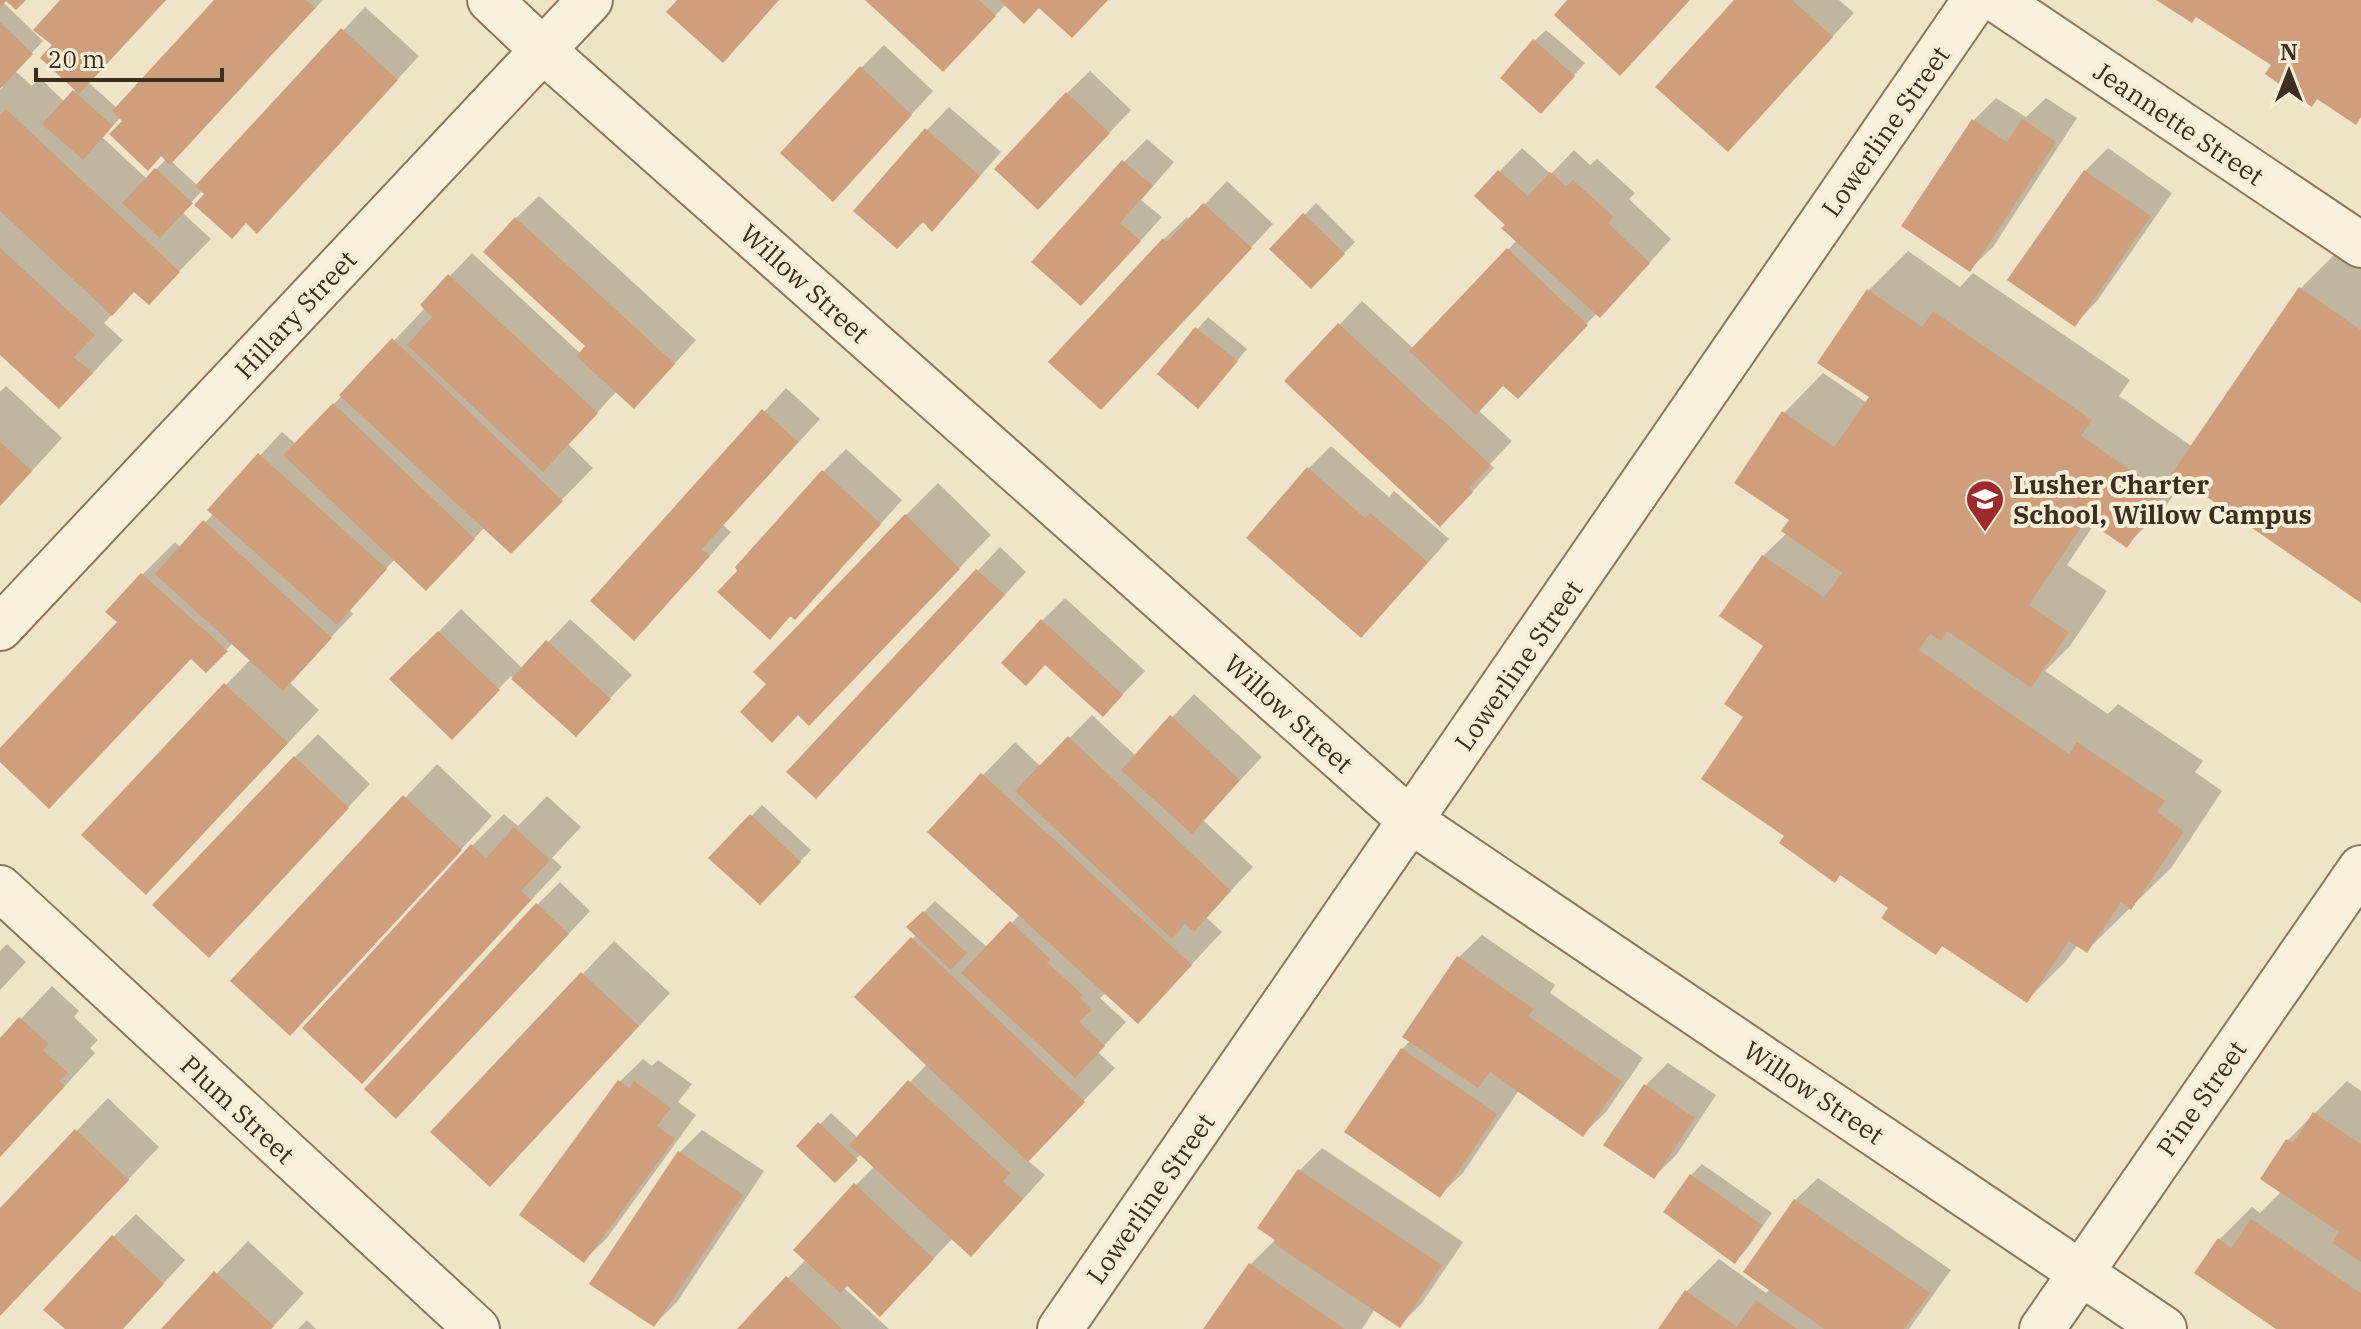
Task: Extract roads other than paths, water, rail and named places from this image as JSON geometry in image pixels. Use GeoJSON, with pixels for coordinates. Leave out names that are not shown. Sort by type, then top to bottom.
{"type":"FeatureCollection","features":[{"type":"Feature","properties":{"kind":"street","name":"Willow Street"},"geometry":{"type":"LineString","coordinates":[[490,0],[1411,821],[2164,1329]]}},
{"type":"Feature","properties":{"kind":"street","name":"Hillary Street"},"geometry":{"type":"LineString","coordinates":[[0,628],[590,0]]}},
{"type":"Feature","properties":{"kind":"street","name":"Lowerline Street"},"geometry":{"type":"LineString","coordinates":[[1060,1329],[1975,0]]}},
{"type":"Feature","properties":{"kind":"street","name":"Jeannette Street"},"geometry":{"type":"LineString","coordinates":[[1997,0],[2361,245]]}},
{"type":"Feature","properties":{"kind":"street","name":"Pine Street"},"geometry":{"type":"LineString","coordinates":[[2042,1329],[2361,868]]}},
{"type":"Feature","properties":{"kind":"street","name":"Plum Street"},"geometry":{"type":"LineString","coordinates":[[0,888],[477,1329]]}},
{"type":"Feature","properties":{"kind":"place","name":"Lusher Charter School, Willow Campus"},"geometry":{"type":"Point","coordinates":[1985,533]}}]}
